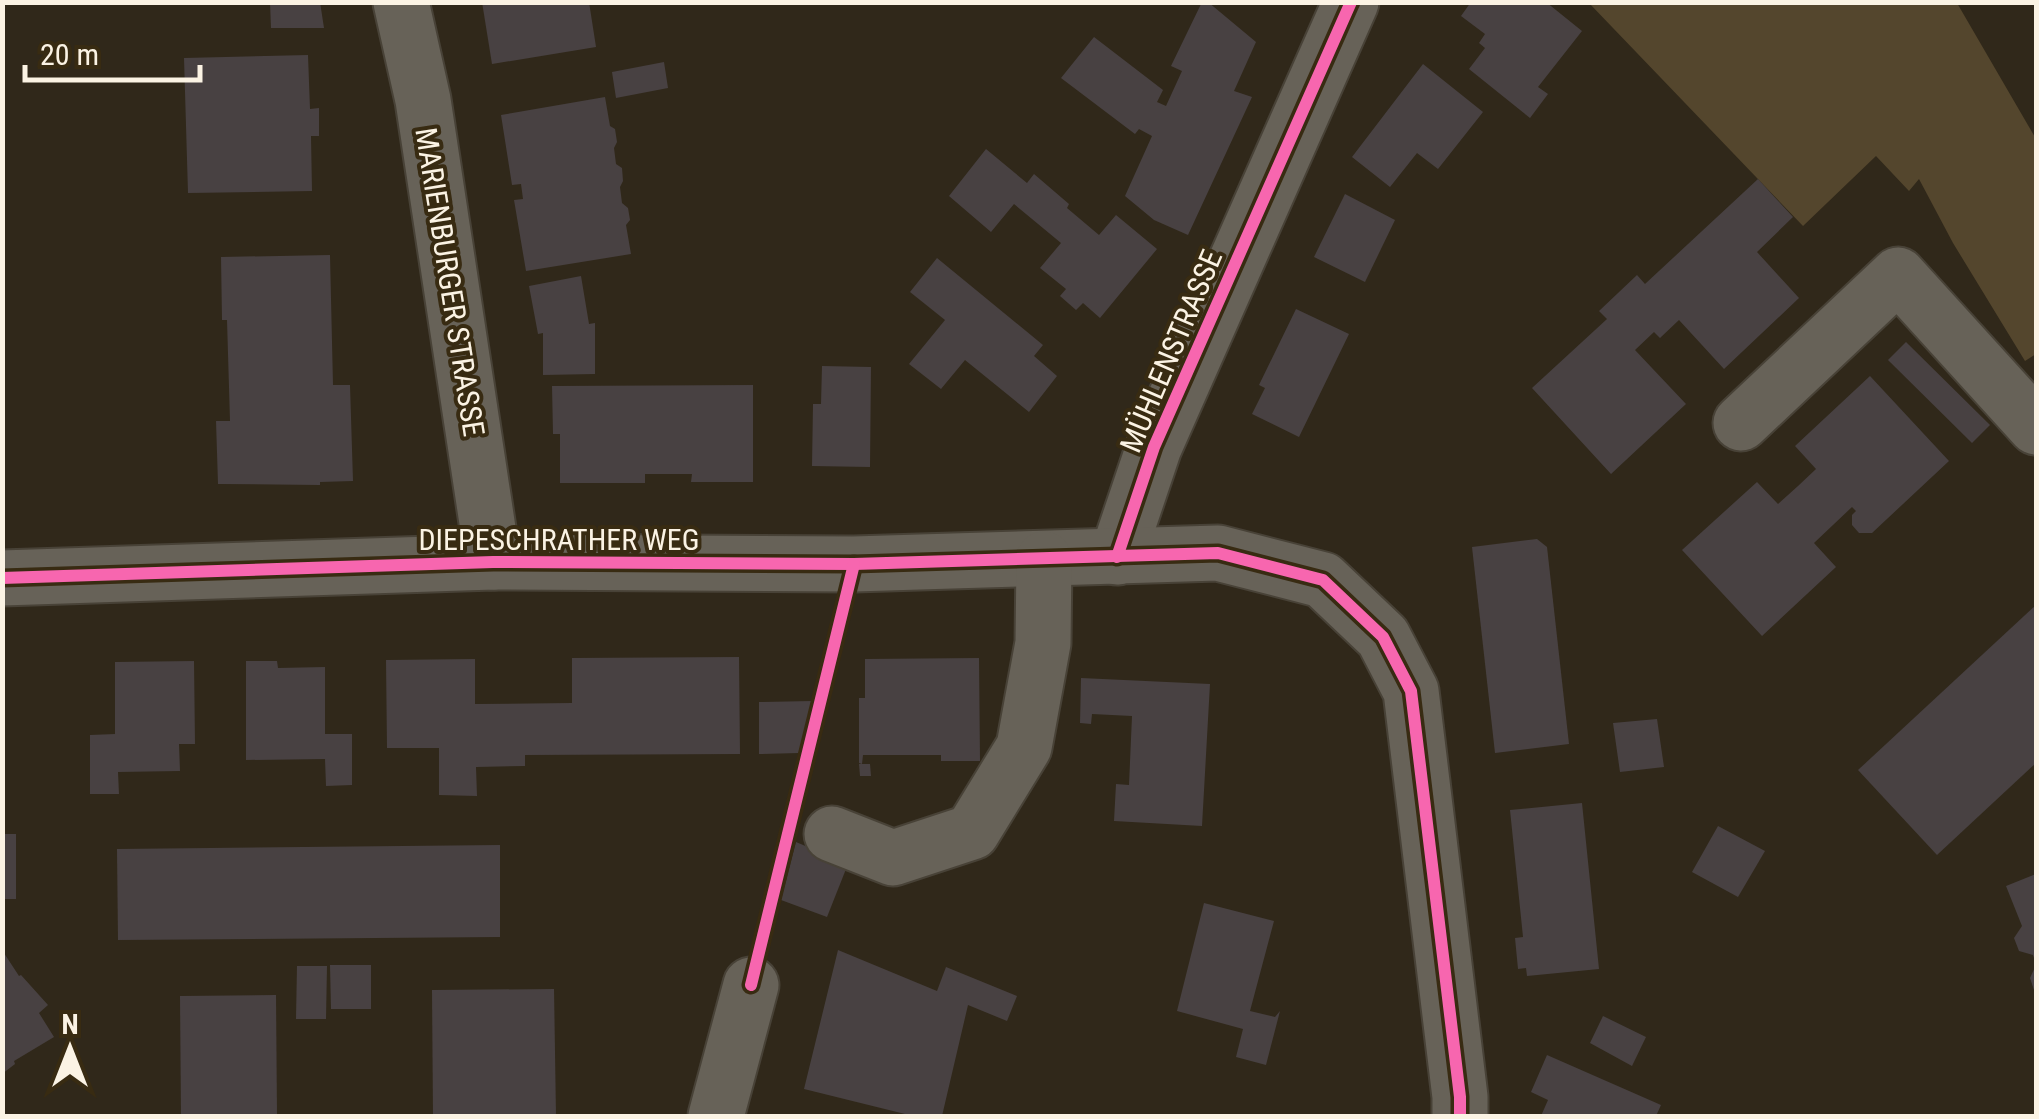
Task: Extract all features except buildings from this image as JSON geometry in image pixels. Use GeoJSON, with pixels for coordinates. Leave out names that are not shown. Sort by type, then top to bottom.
{"type":"FeatureCollection","features":[{"type":"Feature","properties":{"kind":"street","name":"MARIENBURGER STRASSE"},"geometry":{"type":"LineString","coordinates":[[401,2],[422,100],[493,562]]}},
{"type":"Feature","properties":{"kind":"street","name":"MÜHLENSTRASSE"},"geometry":{"type":"LineString","coordinates":[[1117,557],[1154,446],[1351,2]]}},
{"type":"Feature","properties":{"kind":"street"},"geometry":{"type":"LineString","coordinates":[[1741,423],[1898,275],[2036,428]]}},
{"type":"Feature","properties":{"kind":"street"},"geometry":{"type":"LineString","coordinates":[[1117,557],[1218,553],[1323,580],[1383,637],[1411,691],[1460,1116]]}},
{"type":"Feature","properties":{"kind":"street","name":"DIEPESCHRATHER WEG"},"geometry":{"type":"LineString","coordinates":[[2,578],[493,562],[854,564],[1117,557]]}},
{"type":"Feature","properties":{"kind":"street"},"geometry":{"type":"LineString","coordinates":[[832,834],[894,858],[972,832],[1024,747],[1043,642],[1044,559]]}},
{"type":"Feature","properties":{"kind":"street"},"geometry":{"type":"LineString","coordinates":[[716,1116],[751,985]]}},
{"type":"Feature","properties":{"kind":"shaded area"},"geometry":{"type":"Polygon","coordinates":[[[1589,3],[1957,3],[2036,139],[2036,354],[2025,361],[1919,179],[1909,191],[1876,156],[1803,226],[1589,3]]]}},
{"type":"Feature","properties":{"kind":"cycle path"},"geometry":{"type":"LineString","coordinates":[[1117,557],[1154,447],[1351,2]]}},
{"type":"Feature","properties":{"kind":"cycle path"},"geometry":{"type":"LineString","coordinates":[[2,578],[493,562],[854,564],[1218,553],[1323,580],[1383,637],[1411,691],[1460,1116]]}},
{"type":"Feature","properties":{"kind":"cycle path"},"geometry":{"type":"LineString","coordinates":[[751,985],[854,564]]}}]}
